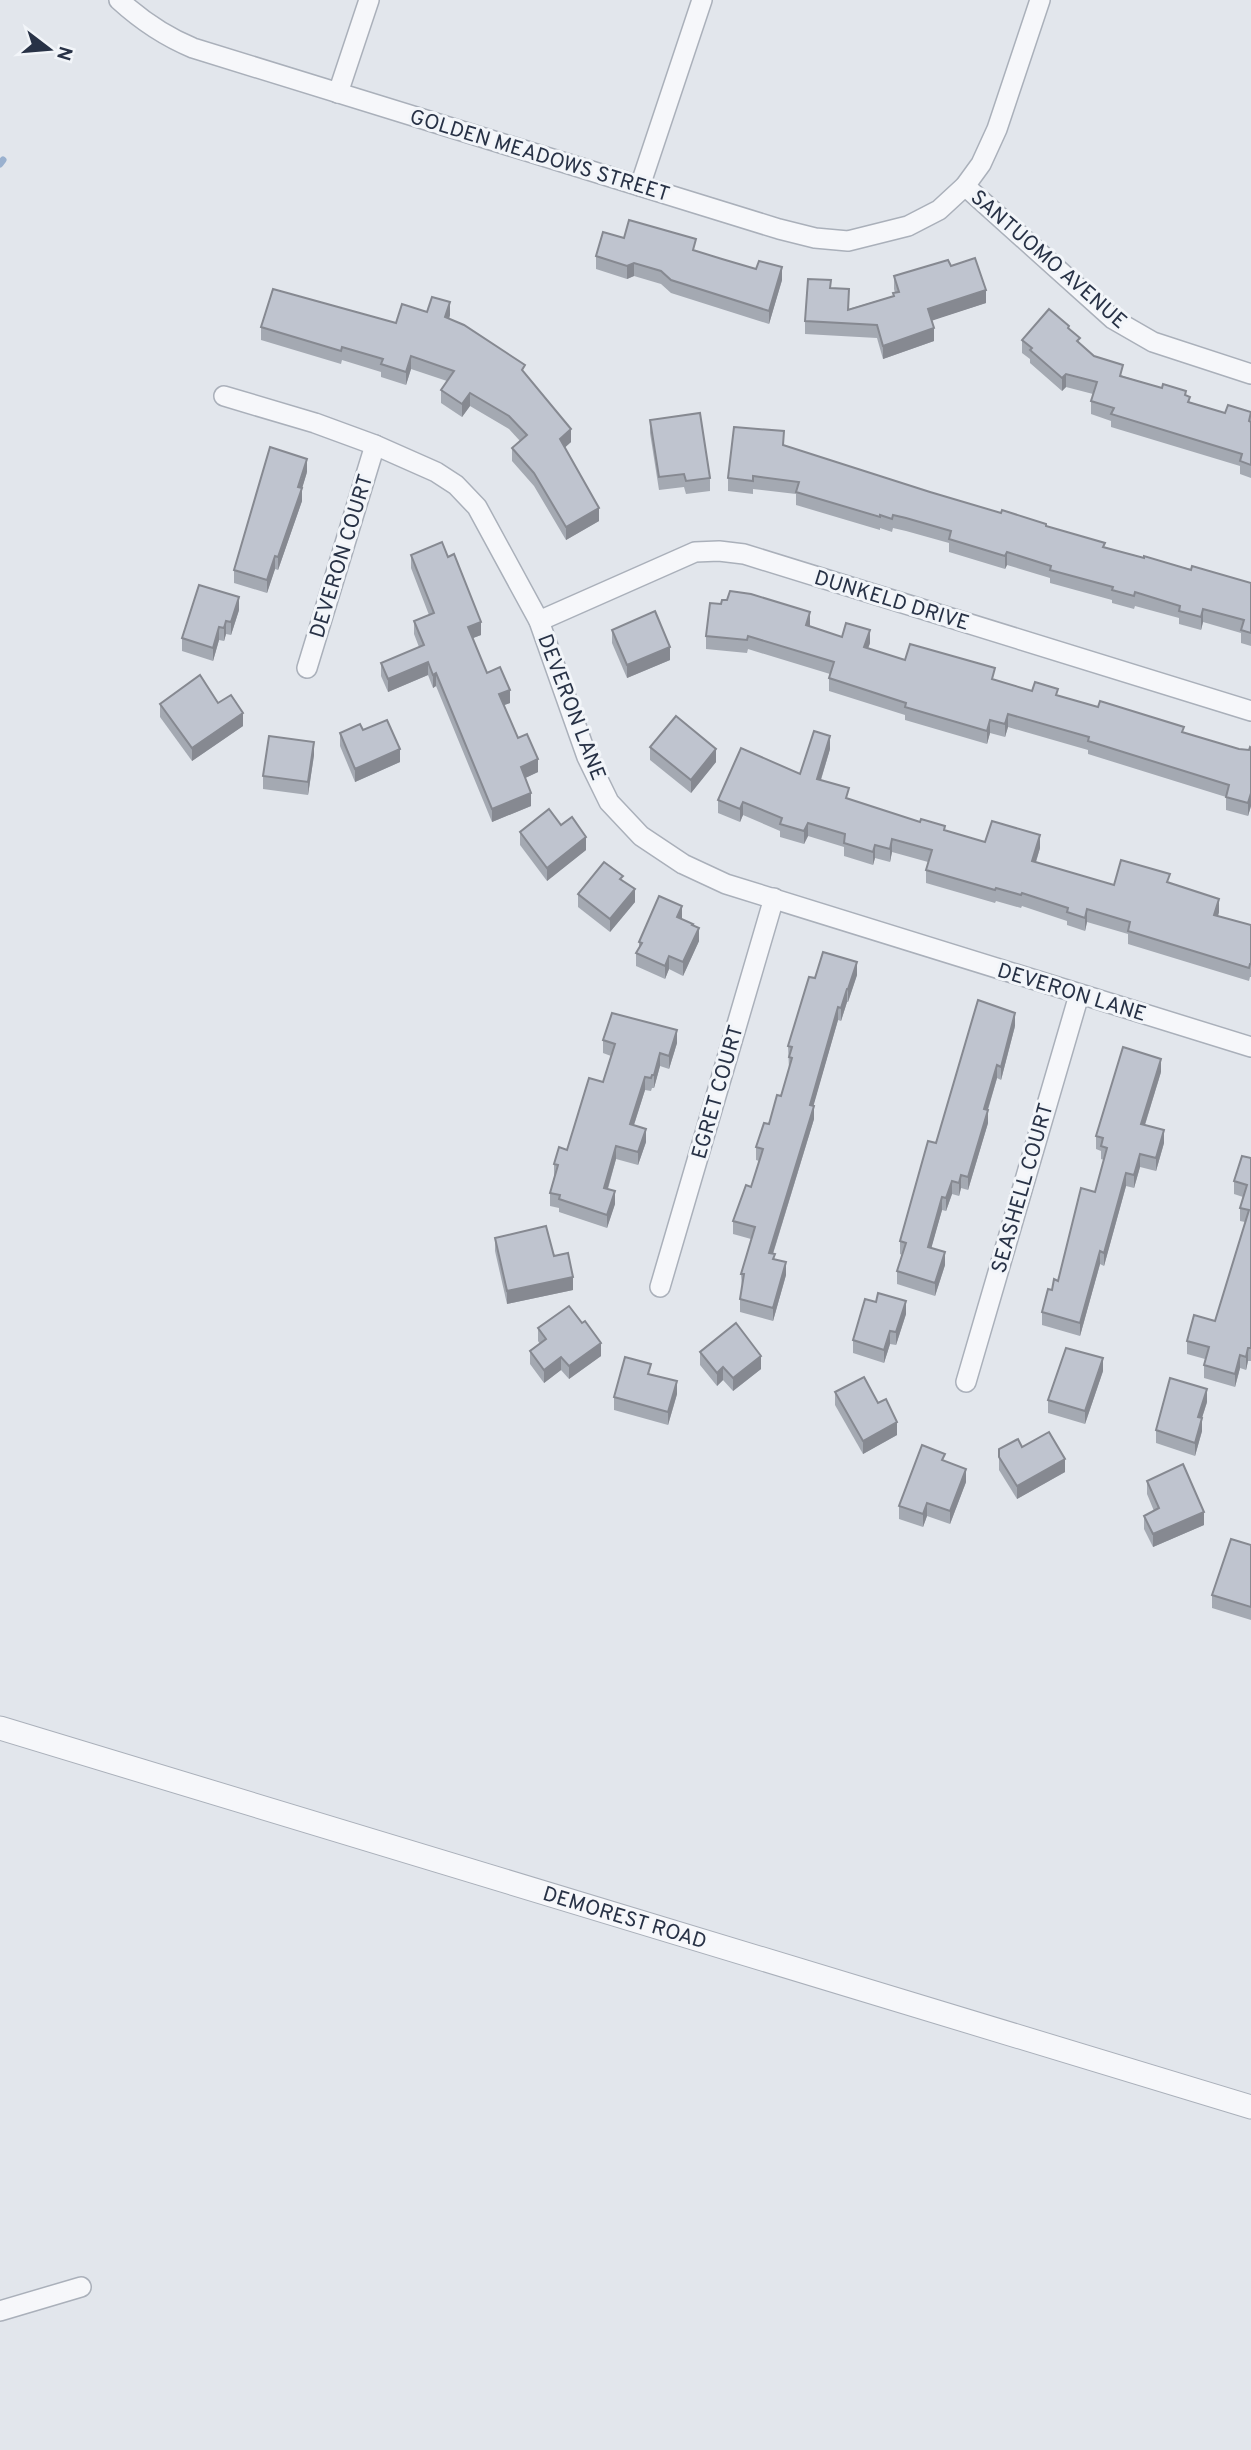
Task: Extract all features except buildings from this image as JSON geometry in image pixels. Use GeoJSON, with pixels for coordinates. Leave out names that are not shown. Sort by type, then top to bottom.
{"type":"FeatureCollection","features":[{"type":"Feature","properties":{"kind":"street","name":"GOLDEN MEADOWS STREET"},"geometry":{"type":"LineString","coordinates":[[119,0],[163,36],[192,48],[815,238],[848,241],[908,226],[939,210],[965,186],[981,164],[997,129],[1040,0]]}},
{"type":"Feature","properties":{"kind":"street"},"geometry":{"type":"LineString","coordinates":[[338,93],[369,0]]}},
{"type":"Feature","properties":{"kind":"street"},"geometry":{"type":"LineString","coordinates":[[640,186],[702,0]]}},
{"type":"Feature","properties":{"kind":"street","name":"SANTUOMO AVENUE"},"geometry":{"type":"LineString","coordinates":[[965,186],[1113,319],[1153,342],[1250,370]]}},
{"type":"Feature","properties":{"kind":"street","name":"DEVERON LANE"},"geometry":{"type":"LineString","coordinates":[[224,396],[315,423],[375,445],[436,472],[456,485],[477,507],[539,621],[587,757],[609,802],[641,835],[683,864],[726,884],[1251,1047]]}},
{"type":"Feature","properties":{"kind":"street","name":"DEVERON COURT"},"geometry":{"type":"LineString","coordinates":[[307,668],[375,445]]}},
{"type":"Feature","properties":{"kind":"street","name":"DUNKELD DRIVE"},"geometry":{"type":"LineString","coordinates":[[539,621],[695,552],[744,554],[1251,711]]}},
{"type":"Feature","properties":{"kind":"street","name":"EGRET COURT"},"geometry":{"type":"LineString","coordinates":[[660,1287],[774,898]]}},
{"type":"Feature","properties":{"kind":"street","name":"SEASHELL COURT"},"geometry":{"type":"LineString","coordinates":[[966,1382],[1079,995]]}},
{"type":"Feature","properties":{"kind":"street","name":"DEMOREST ROAD"},"geometry":{"type":"LineString","coordinates":[[0,1728],[1251,2107]]}},
{"type":"Feature","properties":{"kind":"street"},"geometry":{"type":"LineString","coordinates":[[0,2311],[81,2287]]}},
{"type":"Feature","properties":{"kind":"waterway"},"geometry":{"type":"LineString","coordinates":[[0,164],[3,160]]}}]}
